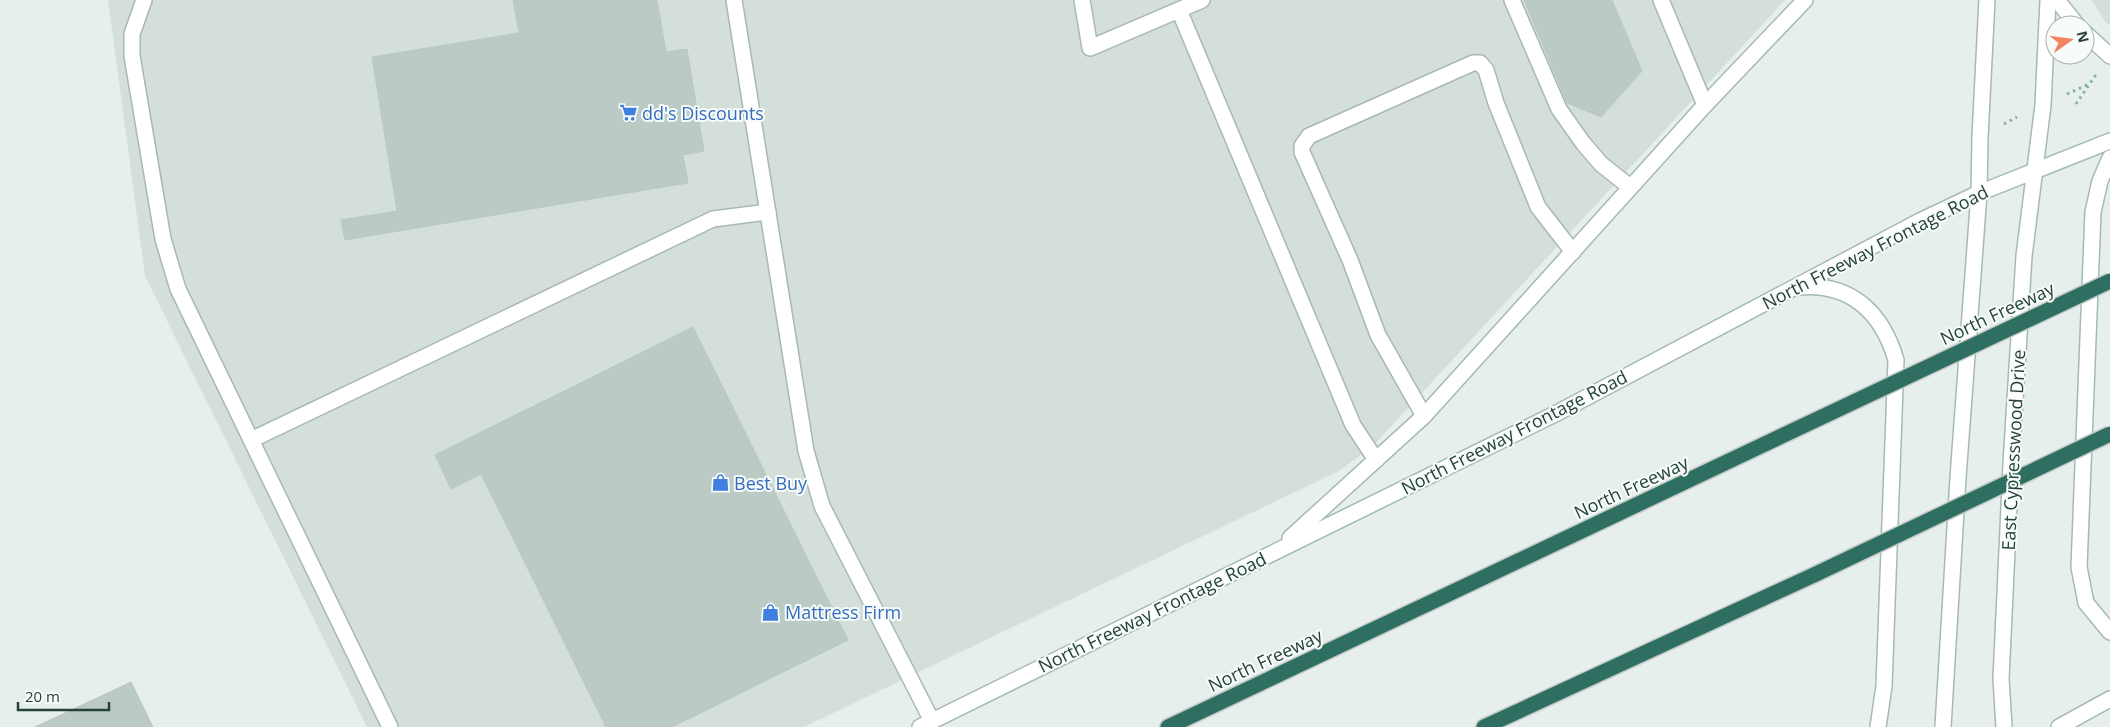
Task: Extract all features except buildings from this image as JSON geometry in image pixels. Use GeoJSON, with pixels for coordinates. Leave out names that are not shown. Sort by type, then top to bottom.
{"type":"FeatureCollection","features":[{"type":"Feature","properties":{"kind":"highway","name":"North Freeway"},"geometry":{"type":"LineString","coordinates":[[1168,727],[2110,281]]}},
{"type":"Feature","properties":{"kind":"highway"},"geometry":{"type":"LineString","coordinates":[[1484,727],[1816,574],[2110,434]]}},
{"type":"Feature","properties":{"kind":"main road"},"geometry":{"type":"LineString","coordinates":[[144,0],[132,34],[132,56],[163,239],[178,289],[390,727]]}},
{"type":"Feature","properties":{"kind":"main road"},"geometry":{"type":"LineString","coordinates":[[734,0],[806,451],[813,482],[822,506],[926,724]]}},
{"type":"Feature","properties":{"kind":"main road"},"geometry":{"type":"LineString","coordinates":[[1082,0],[1090,48],[1202,0]]}},
{"type":"Feature","properties":{"kind":"main road"},"geometry":{"type":"LineString","coordinates":[[1512,0],[1559,109],[1582,143],[1601,164],[1630,187]]}},
{"type":"Feature","properties":{"kind":"main road"},"geometry":{"type":"LineString","coordinates":[[1661,0],[1705,105]]}},
{"type":"Feature","properties":{"kind":"main road"},"geometry":{"type":"LineString","coordinates":[[1278,549],[1424,416],[1705,105],[1805,0]]}},
{"type":"Feature","properties":{"kind":"main road"},"geometry":{"type":"LineString","coordinates":[[1943,727],[1958,478],[1979,192],[1987,0]]}},
{"type":"Feature","properties":{"kind":"main road","name":"East Cypresswood Drive"},"geometry":{"type":"LineString","coordinates":[[2004,727],[2001,670],[2011,464],[2024,256],[2043,105],[2048,0]]}},
{"type":"Feature","properties":{"kind":"main road"},"geometry":{"type":"LineString","coordinates":[[2057,0],[2069,15]]}},
{"type":"Feature","properties":{"kind":"main road"},"geometry":{"type":"LineString","coordinates":[[1179,10],[1353,425],[1376,460]]}},
{"type":"Feature","properties":{"kind":"main road"},"geometry":{"type":"LineString","coordinates":[[2095,48],[2105,62]]}},
{"type":"Feature","properties":{"kind":"main road"},"geometry":{"type":"LineString","coordinates":[[1424,416],[1378,335],[1350,260],[1302,152],[1302,146],[1309,136],[1474,63],[1480,63],[1486,70],[1496,103],[1538,208],[1572,252]]}},
{"type":"Feature","properties":{"kind":"main road","name":"North Freeway Frontage Road"},"geometry":{"type":"LineString","coordinates":[[926,724],[1555,414],[1920,220],[1979,192],[2110,141]]}},
{"type":"Feature","properties":{"kind":"main road"},"geometry":{"type":"LineString","coordinates":[[2110,158],[2100,181],[2093,212],[2079,567],[2086,603],[2110,632]]}},
{"type":"Feature","properties":{"kind":"main road"},"geometry":{"type":"LineString","coordinates":[[251,440],[713,219],[768,212]]}},
{"type":"Feature","properties":{"kind":"main road"},"geometry":{"type":"LineString","coordinates":[[1792,287],[1812,285],[1832,288],[1850,296],[1868,308],[1881,323],[1890,340],[1896,360],[1884,686],[1878,727]]}},
{"type":"Feature","properties":{"kind":"main road"},"geometry":{"type":"LineString","coordinates":[[2059,727],[2110,699]]}},
{"type":"Feature","properties":{"kind":"path"},"geometry":{"type":"LineString","coordinates":[[2076,104],[2105,62]]}},
{"type":"Feature","properties":{"kind":"path"},"geometry":{"type":"LineString","coordinates":[[2065,95],[2090,84]]}},
{"type":"Feature","properties":{"kind":"path"},"geometry":{"type":"LineString","coordinates":[[2004,124],[2017,117]]}},
{"type":"Feature","properties":{"kind":"shaded area"},"geometry":{"type":"Polygon","coordinates":[[[108,0],[1785,0],[1372,447],[1339,471],[804,727],[367,727],[145,276],[108,0]]]}},
{"type":"Feature","properties":{"kind":"shaded area"},"geometry":{"type":"Polygon","coordinates":[[[2092,0],[2110,0],[2110,25],[2106,23],[2092,0]]]}},
{"type":"Feature","properties":{"kind":"place","name":"dd's Discounts"},"geometry":{"type":"Point","coordinates":[628,113]}},
{"type":"Feature","properties":{"kind":"place","name":"Best Buy"},"geometry":{"type":"Point","coordinates":[720,483]}},
{"type":"Feature","properties":{"kind":"place","name":"Mattress Firm"},"geometry":{"type":"Point","coordinates":[771,612]}}]}
